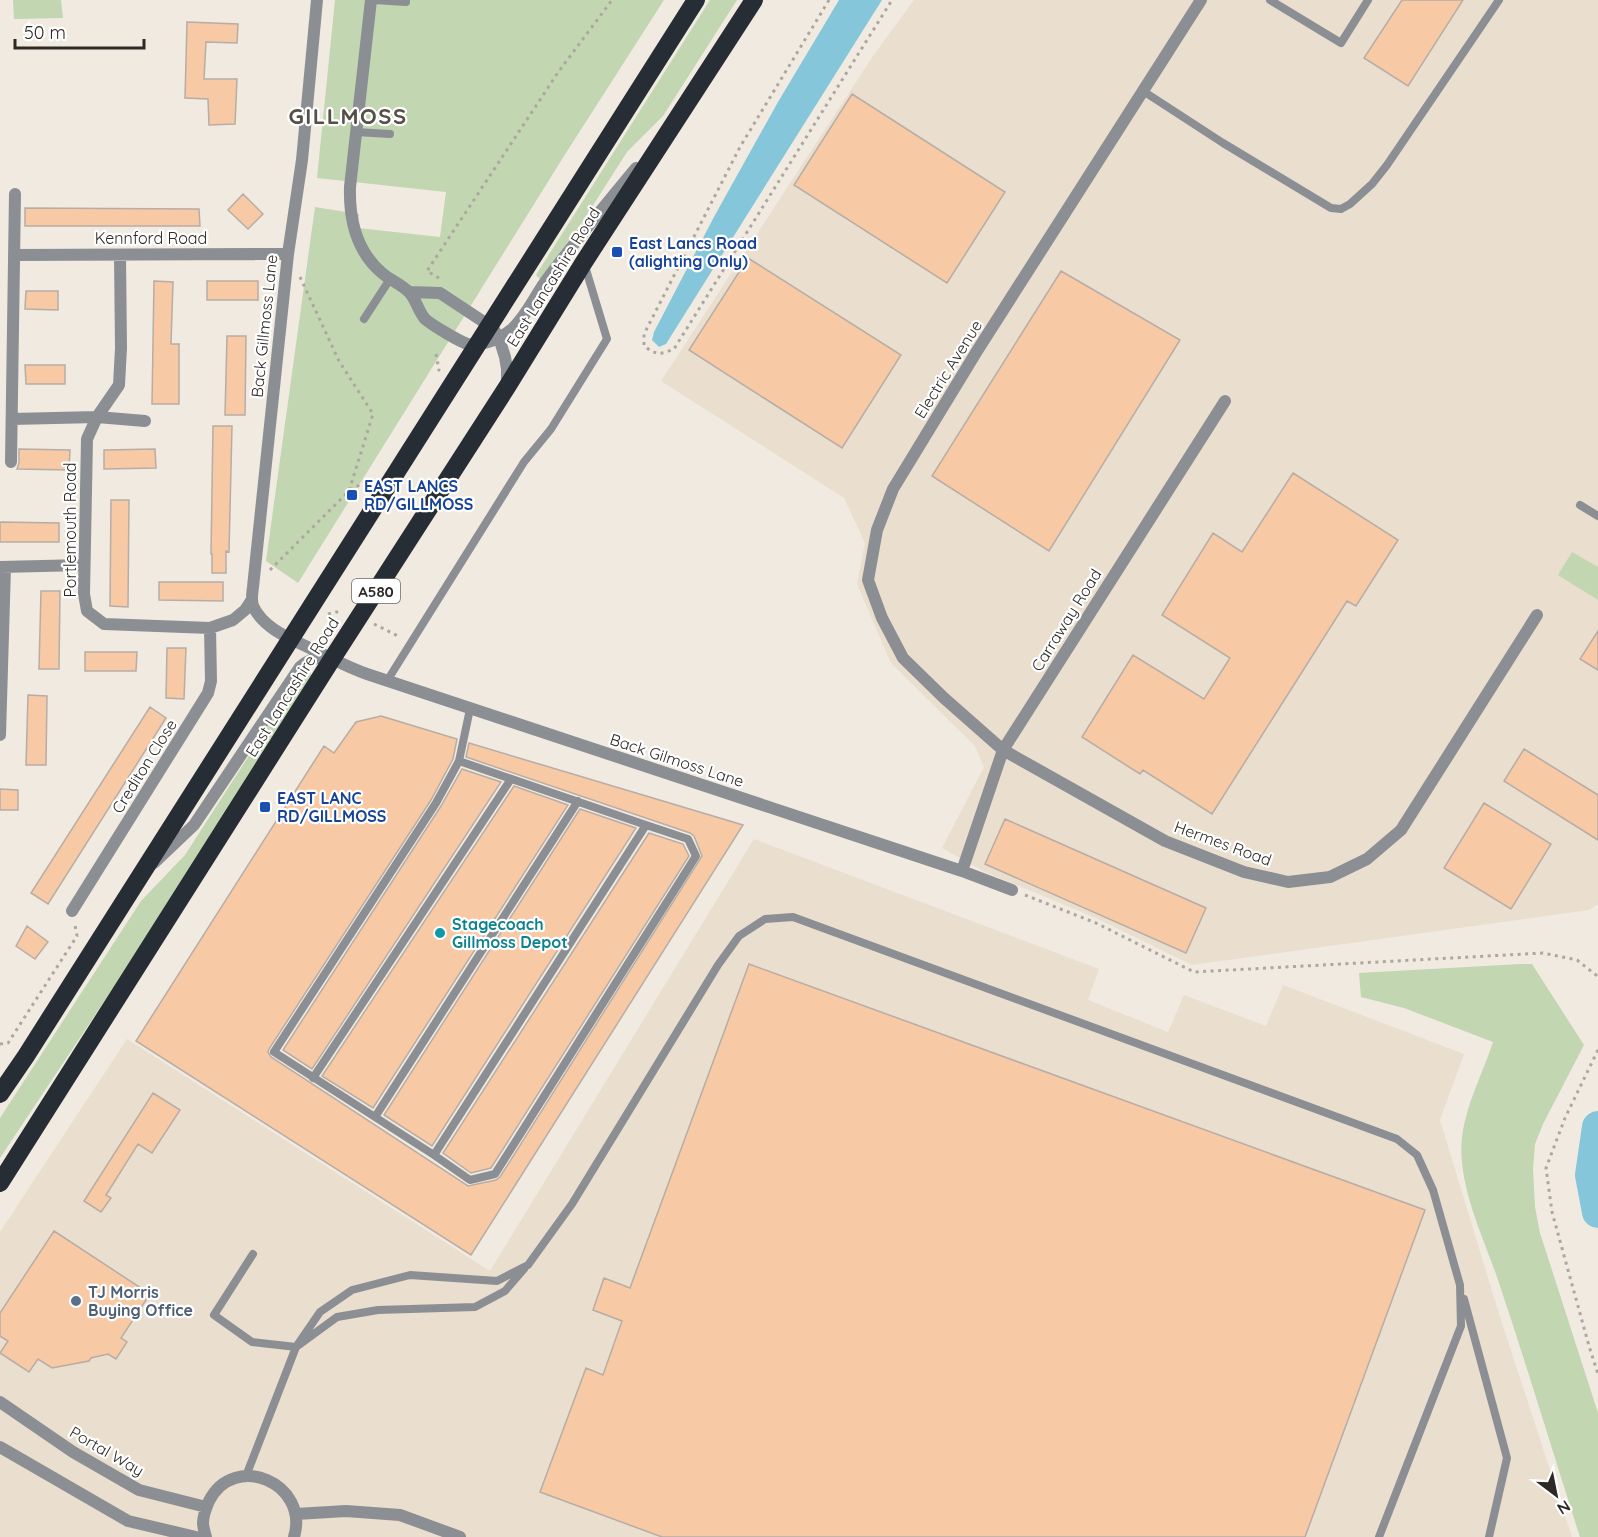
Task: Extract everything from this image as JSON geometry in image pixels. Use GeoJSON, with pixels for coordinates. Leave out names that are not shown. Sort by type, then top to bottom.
{"type":"FeatureCollection","features":[{"type":"Feature","properties":{"kind":"highway","name":"East Lancashire Road"},"geometry":{"type":"LineString","coordinates":[[0,1094],[477,345],[494,331],[696,0]]}},
{"type":"Feature","properties":{"kind":"highway","name":"East Lancashire Road"},"geometry":{"type":"LineString","coordinates":[[0,1183],[507,387],[584,262],[754,0]]}},
{"type":"Feature","properties":{"kind":"street","name":"Back Gillmoss Lane"},"geometry":{"type":"LineString","coordinates":[[252,601],[288,254],[302,160],[317,0]]}},
{"type":"Feature","properties":{"kind":"street"},"geometry":{"type":"LineString","coordinates":[[372,0],[350,187],[351,221],[362,251],[372,264],[409,292],[426,319],[460,341],[477,345]]}},
{"type":"Feature","properties":{"kind":"street","name":"Electric Avenue"},"geometry":{"type":"LineString","coordinates":[[1003,750],[944,698],[903,657],[882,618],[868,580],[877,530],[893,489],[977,351],[1201,0]]}},
{"type":"Feature","properties":{"kind":"street"},"geometry":{"type":"LineString","coordinates":[[494,331],[514,327],[545,281],[586,228],[675,122]]}},
{"type":"Feature","properties":{"kind":"street"},"geometry":{"type":"LineString","coordinates":[[11,462],[15,194]]}},
{"type":"Feature","properties":{"kind":"street","name":"Kennford Road"},"geometry":{"type":"LineString","coordinates":[[14,255],[288,254]]}},
{"type":"Feature","properties":{"kind":"street","name":"Portlemouth Road"},"geometry":{"type":"LineString","coordinates":[[120,255],[119,385],[97,417],[87,439],[84,565],[84,594],[87,611],[104,624],[210,628],[233,620],[252,601]]}},
{"type":"Feature","properties":{"kind":"street"},"geometry":{"type":"LineString","coordinates":[[409,292],[440,293],[494,331],[507,369],[507,387]]}},
{"type":"Feature","properties":{"kind":"street","name":"Carraway Road"},"geometry":{"type":"LineString","coordinates":[[962,871],[1003,750],[1225,401]]}},
{"type":"Feature","properties":{"kind":"street"},"geometry":{"type":"LineString","coordinates":[[12,419],[97,417],[145,421]]}},
{"type":"Feature","properties":{"kind":"street"},"geometry":{"type":"LineString","coordinates":[[0,735],[3,567],[84,565]]}},
{"type":"Feature","properties":{"kind":"street"},"geometry":{"type":"LineString","coordinates":[[252,601],[257,613],[266,623],[291,639]]}},
{"type":"Feature","properties":{"kind":"street","name":"Hermes Road"},"geometry":{"type":"LineString","coordinates":[[1003,750],[1165,841],[1234,868],[1288,882],[1330,877],[1367,859],[1401,830],[1537,615]]}},
{"type":"Feature","properties":{"kind":"street","name":"Crediton Close"},"geometry":{"type":"LineString","coordinates":[[72,911],[208,693],[211,681],[210,628]]}},
{"type":"Feature","properties":{"kind":"street","name":"Back Gilmoss Lane"},"geometry":{"type":"LineString","coordinates":[[291,639],[354,669],[387,681],[962,871],[1012,890]]}},
{"type":"Feature","properties":{"kind":"street"},"geometry":{"type":"LineString","coordinates":[[138,879],[194,825],[300,667],[320,657],[332,659]]}},
{"type":"Feature","properties":{"kind":"street","name":"Portal Way"},"geometry":{"type":"LineString","coordinates":[[0,1402],[73,1452],[139,1490],[206,1507]]}},
{"type":"Feature","properties":{"kind":"street"},"geometry":{"type":"LineString","coordinates":[[0,1447],[128,1521],[196,1537]]}},
{"type":"Feature","properties":{"kind":"street"},"geometry":{"type":"LineString","coordinates":[[206,1537],[203,1523],[206,1507],[212,1495],[233,1479],[246,1476],[260,1477],[284,1490],[296,1514],[294,1537]]}},
{"type":"Feature","properties":{"kind":"street"},"geometry":{"type":"LineString","coordinates":[[296,1514],[345,1511],[400,1515],[460,1537]]}},
{"type":"Feature","properties":{"kind":"lane"},"geometry":{"type":"LineString","coordinates":[[372,0],[406,2]]}},
{"type":"Feature","properties":{"kind":"lane"},"geometry":{"type":"LineString","coordinates":[[1270,0],[1341,43],[1368,0]]}},
{"type":"Feature","properties":{"kind":"lane"},"geometry":{"type":"LineString","coordinates":[[1143,91],[1223,143],[1331,208],[1341,209],[1364,192],[1387,165],[1499,0]]}},
{"type":"Feature","properties":{"kind":"lane"},"geometry":{"type":"LineString","coordinates":[[356,132],[390,134]]}},
{"type":"Feature","properties":{"kind":"lane"},"geometry":{"type":"LineString","coordinates":[[387,681],[524,462],[551,429],[607,339],[584,262]]}},
{"type":"Feature","properties":{"kind":"lane"},"geometry":{"type":"LineString","coordinates":[[364,319],[390,279]]}},
{"type":"Feature","properties":{"kind":"lane"},"geometry":{"type":"LineString","coordinates":[[1580,505],[1598,516]]}},
{"type":"Feature","properties":{"kind":"lane"},"geometry":{"type":"LineString","coordinates":[[459,761],[688,839],[696,856],[495,1174],[470,1180],[274,1052],[436,803],[459,761],[470,709]]}},
{"type":"Feature","properties":{"kind":"lane"},"geometry":{"type":"LineString","coordinates":[[313,1078],[511,778]]}},
{"type":"Feature","properties":{"kind":"lane"},"geometry":{"type":"LineString","coordinates":[[375,1117],[578,801]]}},
{"type":"Feature","properties":{"kind":"lane"},"geometry":{"type":"LineString","coordinates":[[434,1155],[646,825]]}},
{"type":"Feature","properties":{"kind":"lane"},"geometry":{"type":"LineString","coordinates":[[253,1254],[214,1315],[252,1342],[296,1347],[337,1317],[378,1310],[475,1307],[505,1291],[528,1265],[572,1204],[718,965],[739,936],[765,919],[793,917],[1397,1139],[1417,1155],[1433,1190],[1507,1458],[1490,1537]]}},
{"type":"Feature","properties":{"kind":"lane"},"geometry":{"type":"LineString","coordinates":[[246,1476],[296,1347],[320,1312],[352,1290],[410,1275],[497,1281],[528,1265]]}},
{"type":"Feature","properties":{"kind":"lane"},"geometry":{"type":"LineString","coordinates":[[1379,1537],[1461,1326],[1460,1285]]}},
{"type":"Feature","properties":{"kind":"path"},"geometry":{"type":"LineString","coordinates":[[447,282],[427,271],[552,81],[611,0]]}},
{"type":"Feature","properties":{"kind":"path"},"geometry":{"type":"LineString","coordinates":[[829,0],[740,147],[644,334],[644,346],[652,352],[663,354],[674,349],[892,0]]}},
{"type":"Feature","properties":{"kind":"path"},"geometry":{"type":"LineString","coordinates":[[288,254],[339,361],[373,414],[349,491]]}},
{"type":"Feature","properties":{"kind":"path"},"geometry":{"type":"LineString","coordinates":[[432,380],[439,370],[436,354]]}},
{"type":"Feature","properties":{"kind":"path"},"geometry":{"type":"LineString","coordinates":[[253,588],[349,491],[371,478]]}},
{"type":"Feature","properties":{"kind":"path"},"geometry":{"type":"LineString","coordinates":[[1012,890],[1096,923],[1194,972],[1543,953],[1577,960],[1598,979]]}},
{"type":"Feature","properties":{"kind":"path"},"geometry":{"type":"LineString","coordinates":[[0,1044],[8,1043],[76,936],[72,911]]}},
{"type":"Feature","properties":{"kind":"path"},"geometry":{"type":"LineString","coordinates":[[1598,1050],[1565,1118],[1546,1168],[1551,1212],[1588,1346],[1598,1374]]}},
{"type":"Feature","properties":{"kind":"shaded area"},"geometry":{"type":"Polygon","coordinates":[[[914,0],[1598,0],[1598,904],[1589,910],[1192,965],[1096,918],[985,872],[942,848],[984,767],[975,746],[891,663],[857,584],[865,543],[844,498],[661,381],[873,56],[914,0]]]}},
{"type":"Feature","properties":{"kind":"shaded area"},"geometry":{"type":"Polygon","coordinates":[[[754,839],[1099,969],[1088,1000],[1168,1032],[1184,995],[1266,1026],[1283,985],[1464,1054],[1440,1120],[1500,1317],[1572,1537],[0,1537],[0,1232],[127,1039],[490,1271],[754,839]]]}},
{"type":"Feature","properties":{"kind":"green space"},"geometry":{"type":"Polygon","coordinates":[[[13,0],[61,0],[63,18],[14,19],[13,0]]]}},
{"type":"Feature","properties":{"kind":"green space"},"geometry":{"type":"Polygon","coordinates":[[[335,0],[664,0],[298,583],[266,561],[315,207],[359,214],[358,228],[440,237],[446,192],[317,178],[335,0]]]}},
{"type":"Feature","properties":{"kind":"green space"},"geometry":{"type":"Polygon","coordinates":[[[710,0],[737,0],[663,116],[627,152],[583,221],[540,279],[536,275],[710,0]]]}},
{"type":"Feature","properties":{"kind":"green space"},"geometry":{"type":"Polygon","coordinates":[[[1572,552],[1598,567],[1598,600],[1558,575],[1572,552]]]}},
{"type":"Feature","properties":{"kind":"green space"},"geometry":{"type":"Polygon","coordinates":[[[307,672],[311,675],[113,988],[0,1158],[0,1118],[141,901],[185,855],[299,678],[307,672]]]}},
{"type":"Feature","properties":{"kind":"green space"},"geometry":{"type":"Polygon","coordinates":[[[1532,964],[1584,1045],[1543,1124],[1535,1144],[1533,1169],[1535,1207],[1540,1233],[1598,1413],[1598,1537],[1580,1537],[1508,1309],[1472,1208],[1463,1172],[1461,1154],[1464,1125],[1493,1042],[1404,1008],[1361,997],[1359,973],[1532,964]]]}},
{"type":"Feature","properties":{"kind":"water"},"geometry":{"type":"Polygon","coordinates":[[[839,0],[882,0],[666,344],[659,347],[652,340],[654,332],[715,215],[778,102],[839,0]]]}},
{"type":"Feature","properties":{"kind":"building"},"geometry":{"type":"Polygon","coordinates":[[[1402,0],[1463,0],[1408,86],[1364,58],[1402,0]]]}},
{"type":"Feature","properties":{"kind":"building"},"geometry":{"type":"Polygon","coordinates":[[[187,22],[238,24],[237,43],[206,42],[204,79],[237,79],[235,124],[209,125],[208,99],[185,98],[187,22]]]}},
{"type":"Feature","properties":{"kind":"building"},"geometry":{"type":"Polygon","coordinates":[[[852,94],[1005,192],[947,283],[794,185],[852,94]]]}},
{"type":"Feature","properties":{"kind":"building"},"geometry":{"type":"Polygon","coordinates":[[[243,194],[263,214],[248,229],[228,210],[243,194]]]}},
{"type":"Feature","properties":{"kind":"building"},"geometry":{"type":"Polygon","coordinates":[[[25,208],[199,209],[200,226],[25,226],[25,208]]]}},
{"type":"Feature","properties":{"kind":"building"},"geometry":{"type":"Polygon","coordinates":[[[748,258],[901,355],[842,448],[689,350],[748,258]]]}},
{"type":"Feature","properties":{"kind":"building"},"geometry":{"type":"Polygon","coordinates":[[[1061,271],[1180,340],[1049,551],[932,476],[1061,271]]]}},
{"type":"Feature","properties":{"kind":"building"},"geometry":{"type":"Polygon","coordinates":[[[154,281],[173,282],[171,344],[179,344],[179,404],[152,404],[154,281]]]}},
{"type":"Feature","properties":{"kind":"building"},"geometry":{"type":"Polygon","coordinates":[[[207,281],[258,281],[258,300],[207,300],[207,281]]]}},
{"type":"Feature","properties":{"kind":"building"},"geometry":{"type":"Polygon","coordinates":[[[26,291],[58,291],[58,310],[25,309],[26,291]]]}},
{"type":"Feature","properties":{"kind":"building"},"geometry":{"type":"Polygon","coordinates":[[[227,336],[246,336],[245,415],[225,415],[227,336]]]}},
{"type":"Feature","properties":{"kind":"building"},"geometry":{"type":"Polygon","coordinates":[[[25,365],[65,365],[65,384],[26,384],[25,365]]]}},
{"type":"Feature","properties":{"kind":"building"},"geometry":{"type":"Polygon","coordinates":[[[213,426],[232,426],[229,552],[226,551],[226,573],[212,573],[213,426]]]}},
{"type":"Feature","properties":{"kind":"building"},"geometry":{"type":"Polygon","coordinates":[[[19,449],[70,450],[69,470],[17,469],[19,449]]]}},
{"type":"Feature","properties":{"kind":"building"},"geometry":{"type":"Polygon","coordinates":[[[155,449],[156,468],[104,469],[104,450],[155,449]]]}},
{"type":"Feature","properties":{"kind":"building"},"geometry":{"type":"Polygon","coordinates":[[[1293,473],[1398,540],[1356,606],[1347,601],[1212,814],[1143,770],[1140,774],[1082,737],[1133,655],[1204,699],[1230,658],[1162,615],[1213,533],[1242,552],[1293,473]]]}},
{"type":"Feature","properties":{"kind":"building"},"geometry":{"type":"Polygon","coordinates":[[[111,500],[129,500],[128,607],[110,606],[111,500]]]}},
{"type":"Feature","properties":{"kind":"building"},"geometry":{"type":"Polygon","coordinates":[[[0,522],[59,523],[59,542],[0,542],[0,522]]]}},
{"type":"Feature","properties":{"kind":"building"},"geometry":{"type":"Polygon","coordinates":[[[159,582],[223,582],[223,601],[159,600],[159,582]]]}},
{"type":"Feature","properties":{"kind":"building"},"geometry":{"type":"Polygon","coordinates":[[[41,591],[60,591],[59,669],[39,669],[41,591]]]}},
{"type":"Feature","properties":{"kind":"building"},"geometry":{"type":"Polygon","coordinates":[[[1598,631],[1598,670],[1580,659],[1598,631]]]}},
{"type":"Feature","properties":{"kind":"building"},"geometry":{"type":"Polygon","coordinates":[[[167,648],[186,648],[184,699],[166,698],[167,648]]]}},
{"type":"Feature","properties":{"kind":"building"},"geometry":{"type":"Polygon","coordinates":[[[85,652],[137,652],[136,671],[85,671],[85,652]]]}},
{"type":"Feature","properties":{"kind":"building"},"geometry":{"type":"Polygon","coordinates":[[[28,695],[47,696],[46,765],[26,765],[28,695]]]}},
{"type":"Feature","properties":{"kind":"building"},"geometry":{"type":"Polygon","coordinates":[[[150,707],[166,718],[48,904],[31,893],[150,707]]]}},
{"type":"Feature","properties":{"kind":"building"},"geometry":{"type":"Polygon","coordinates":[[[381,716],[457,739],[453,759],[431,800],[268,1052],[271,1057],[468,1186],[496,1180],[500,1177],[702,856],[694,836],[690,833],[466,757],[469,743],[743,825],[471,1255],[136,1041],[324,746],[334,753],[356,722],[381,716]]]}},
{"type":"Feature","properties":{"kind":"building"},"geometry":{"type":"Polygon","coordinates":[[[1524,749],[1598,795],[1598,840],[1504,781],[1524,749]]]}},
{"type":"Feature","properties":{"kind":"building"},"geometry":{"type":"Polygon","coordinates":[[[462,769],[501,782],[312,1069],[283,1050],[441,806],[462,769]]]}},
{"type":"Feature","properties":{"kind":"building"},"geometry":{"type":"Polygon","coordinates":[[[514,786],[568,805],[373,1108],[322,1076],[514,786]]]}},
{"type":"Feature","properties":{"kind":"building"},"geometry":{"type":"Polygon","coordinates":[[[0,789],[18,790],[18,810],[0,810],[0,789]]]}},
{"type":"Feature","properties":{"kind":"building"},"geometry":{"type":"Polygon","coordinates":[[[1484,803],[1551,844],[1511,909],[1444,868],[1484,803]]]}},
{"type":"Feature","properties":{"kind":"building"},"geometry":{"type":"Polygon","coordinates":[[[580,809],[636,828],[432,1146],[384,1115],[580,809]]]}},
{"type":"Feature","properties":{"kind":"building"},"geometry":{"type":"Polygon","coordinates":[[[1005,819],[1206,908],[1186,953],[985,864],[1005,819]]]}},
{"type":"Feature","properties":{"kind":"building"},"geometry":{"type":"Polygon","coordinates":[[[649,833],[683,844],[689,856],[491,1168],[471,1173],[443,1153],[649,833]]]}},
{"type":"Feature","properties":{"kind":"building"},"geometry":{"type":"Polygon","coordinates":[[[27,926],[48,942],[35,959],[16,946],[27,926]]]}},
{"type":"Feature","properties":{"kind":"building"},"geometry":{"type":"Polygon","coordinates":[[[749,964],[1425,1210],[1305,1537],[662,1537],[540,1492],[586,1368],[603,1375],[622,1321],[593,1310],[604,1278],[630,1288],[749,964]]]}},
{"type":"Feature","properties":{"kind":"building"},"geometry":{"type":"Polygon","coordinates":[[[153,1093],[180,1110],[152,1153],[138,1144],[106,1195],[111,1198],[101,1212],[84,1201],[153,1093]]]}},
{"type":"Feature","properties":{"kind":"building","name":"TJ Morris Buying Office"},"geometry":{"type":"Polygon","coordinates":[[[54,1231],[150,1294],[121,1338],[127,1342],[116,1359],[108,1354],[91,1358],[89,1361],[52,1368],[38,1359],[29,1372],[0,1353],[8,1341],[0,1336],[0,1313],[54,1231]]]}},
{"type":"Feature","properties":{"kind":"waterway"},"geometry":{"type":"LineString","coordinates":[[1598,1127],[1591,1175],[1598,1212]]}},
{"type":"Feature","properties":{"kind":"place","name":"East Lancs Road (alighting Only)"},"geometry":{"type":"Point","coordinates":[617,252]}},
{"type":"Feature","properties":{"kind":"place","name":"EAST LANCS RD/GILLMOSS"},"geometry":{"type":"Point","coordinates":[352,495]}},
{"type":"Feature","properties":{"kind":"place","name":"EAST LANC RD/GILLMOSS"},"geometry":{"type":"Point","coordinates":[265,807]}},
{"type":"Feature","properties":{"kind":"place","name":"Stagecoach Gillmoss Depot"},"geometry":{"type":"Point","coordinates":[440,933]}},
{"type":"Feature","properties":{"kind":"place","name":"TJ Morris Buying Office"},"geometry":{"type":"Point","coordinates":[76,1301]}},
{"type":"Feature","properties":{"kind":"district","name":"GILLMOSS"},"geometry":{"type":"Point","coordinates":[348,116]}}]}
